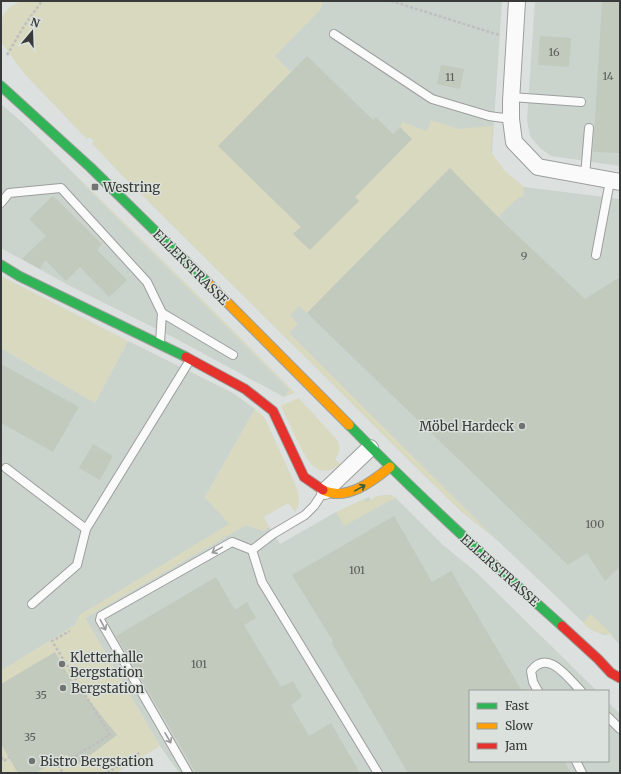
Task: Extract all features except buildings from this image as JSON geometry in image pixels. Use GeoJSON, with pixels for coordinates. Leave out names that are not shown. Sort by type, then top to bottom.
{"type":"FeatureCollection","features":[{"type":"Feature","properties":{"kind":"main road","name":"ELLERSTRASSE"},"geometry":{"type":"LineString","coordinates":[[1,76],[5,88],[90,167],[253,328],[370,448],[464,538],[598,659],[611,673],[620,678]]}},
{"type":"Feature","properties":{"kind":"main road"},"geometry":{"type":"LineString","coordinates":[[1,265],[19,276],[191,359],[245,389],[273,411],[304,478],[325,490],[333,493],[351,492],[378,477],[390,467]]}},
{"type":"Feature","properties":{"kind":"main road"},"geometry":{"type":"LineString","coordinates":[[611,673],[614,687]]}},
{"type":"Feature","properties":{"kind":"street"},"geometry":{"type":"LineString","coordinates":[[518,1],[511,97],[511,119],[514,142],[538,167],[615,182]]}},
{"type":"Feature","properties":{"kind":"street"},"geometry":{"type":"LineString","coordinates":[[325,490],[370,448]]}},
{"type":"Feature","properties":{"kind":"lane"},"geometry":{"type":"LineString","coordinates":[[334,34],[432,99],[489,116],[511,119]]}},
{"type":"Feature","properties":{"kind":"lane"},"geometry":{"type":"LineString","coordinates":[[511,97],[580,102]]}},
{"type":"Feature","properties":{"kind":"lane"},"geometry":{"type":"LineString","coordinates":[[585,176],[589,128]]}},
{"type":"Feature","properties":{"kind":"lane"},"geometry":{"type":"LineString","coordinates":[[596,255],[615,182]]}},
{"type":"Feature","properties":{"kind":"lane"},"geometry":{"type":"LineString","coordinates":[[1,203],[9,193],[61,188],[147,282],[162,313],[159,344]]}},
{"type":"Feature","properties":{"kind":"lane"},"geometry":{"type":"LineString","coordinates":[[162,313],[233,355]]}},
{"type":"Feature","properties":{"kind":"lane"},"geometry":{"type":"LineString","coordinates":[[32,604],[78,564],[86,529],[191,359]]}},
{"type":"Feature","properties":{"kind":"lane"},"geometry":{"type":"LineString","coordinates":[[6,468],[86,529]]}},
{"type":"Feature","properties":{"kind":"lane"},"geometry":{"type":"LineString","coordinates":[[252,550],[273,534],[305,515],[314,506],[325,490]]}},
{"type":"Feature","properties":{"kind":"lane"},"geometry":{"type":"LineString","coordinates":[[188,773],[100,620],[101,616],[232,542],[252,550]]}},
{"type":"Feature","properties":{"kind":"lane"},"geometry":{"type":"LineString","coordinates":[[252,550],[262,582],[378,773]]}},
{"type":"Feature","properties":{"kind":"lane"},"geometry":{"type":"LineString","coordinates":[[537,690],[533,682],[531,672],[536,665],[544,662],[554,664],[580,690]]}},
{"type":"Feature","properties":{"kind":"lane"},"geometry":{"type":"LineString","coordinates":[[609,718],[620,729]]}},
{"type":"Feature","properties":{"kind":"lane"},"geometry":{"type":"LineString","coordinates":[[576,762],[582,773]]}},
{"type":"Feature","properties":{"kind":"path"},"geometry":{"type":"LineString","coordinates":[[7,55],[24,26],[42,1]]}},
{"type":"Feature","properties":{"kind":"path"},"geometry":{"type":"LineString","coordinates":[[391,1],[500,36]]}},
{"type":"Feature","properties":{"kind":"path"},"geometry":{"type":"LineString","coordinates":[[58,766],[110,735],[52,641],[70,631]]}},
{"type":"Feature","properties":{"kind":"path"},"geometry":{"type":"LineString","coordinates":[[106,773],[141,752]]}},
{"type":"Feature","properties":{"kind":"path"},"geometry":{"type":"LineString","coordinates":[[1,756],[4,761],[9,757]]}},
{"type":"Feature","properties":{"kind":"path"},"geometry":{"type":"LineString","coordinates":[[55,762],[63,773]]}},
{"type":"Feature","properties":{"kind":"shaded area"},"geometry":{"type":"Polygon","coordinates":[[[45,1],[502,1],[490,182],[620,199],[620,645],[610,634],[604,635],[594,631],[586,625],[497,540],[462,512],[119,172],[92,143],[94,141],[90,137],[87,139],[24,73],[45,1]]]}},
{"type":"Feature","properties":{"kind":"shaded area"},"geometry":{"type":"Polygon","coordinates":[[[535,1],[620,1],[620,166],[551,156],[540,148],[530,136],[527,120],[535,1]]]}},
{"type":"Feature","properties":{"kind":"shaded area"},"geometry":{"type":"Polygon","coordinates":[[[1,104],[23,123],[290,390],[284,397],[171,336],[70,286],[1,248],[1,104]]]}},
{"type":"Feature","properties":{"kind":"shaded area"},"geometry":{"type":"Polygon","coordinates":[[[128,341],[233,393],[255,409],[205,497],[230,524],[80,615],[75,625],[1,671],[1,348],[95,403],[128,341]]]}},
{"type":"Feature","properties":{"kind":"shaded area"},"geometry":{"type":"Polygon","coordinates":[[[391,495],[396,498],[443,545],[477,573],[596,690],[469,690],[469,762],[609,762],[609,703],[620,714],[620,773],[179,773],[160,746],[85,618],[246,525],[264,531],[269,527],[280,544],[336,512],[369,497],[371,500],[378,496],[391,495]]]}},
{"type":"Feature","properties":{"kind":"green space"},"geometry":{"type":"Polygon","coordinates":[[[21,1],[323,1],[321,9],[275,56],[291,72],[219,146],[301,227],[293,234],[310,250],[359,201],[355,197],[412,139],[400,127],[403,122],[427,131],[431,120],[459,129],[493,126],[491,152],[504,170],[524,187],[523,197],[519,197],[498,217],[450,168],[307,313],[299,306],[290,315],[298,324],[289,333],[495,538],[462,512],[431,482],[119,172],[92,143],[94,141],[90,137],[87,139],[24,73],[3,45],[1,40],[1,21],[4,14],[11,6],[21,1]]]}},
{"type":"Feature","properties":{"kind":"green space"},"geometry":{"type":"Polygon","coordinates":[[[23,123],[196,293],[295,393],[284,397],[290,390],[23,123]]]}},
{"type":"Feature","properties":{"kind":"green space"},"geometry":{"type":"Polygon","coordinates":[[[1,276],[128,341],[95,403],[1,348],[1,276]]]}},
{"type":"Feature","properties":{"kind":"green space"},"geometry":{"type":"Polygon","coordinates":[[[299,398],[337,440],[339,450],[335,459],[340,464],[332,469],[324,471],[312,465],[303,452],[281,406],[299,398]]]}},
{"type":"Feature","properties":{"kind":"green space","name":"Bergstation"},"geometry":{"type":"Polygon","coordinates":[[[255,409],[264,417],[296,486],[299,499],[295,512],[288,503],[264,517],[269,527],[264,531],[246,525],[85,618],[160,746],[116,773],[1,773],[1,671],[75,625],[80,615],[229,524],[205,497],[255,409]]]}},
{"type":"Feature","properties":{"kind":"green space"},"geometry":{"type":"Polygon","coordinates":[[[391,495],[396,498],[344,526],[336,512],[365,499],[366,502],[378,496],[391,495]]]}},
{"type":"Feature","properties":{"kind":"green space"},"geometry":{"type":"Polygon","coordinates":[[[591,614],[614,636],[614,639],[610,634],[595,632],[583,623],[591,614]]]}},
{"type":"Feature","properties":{"kind":"traffic: fast"},"geometry":{"type":"LineString","coordinates":[[1,86],[90,167],[208,283]]}},
{"type":"Feature","properties":{"kind":"traffic: fast"},"geometry":{"type":"LineString","coordinates":[[1,265],[19,276],[186,357]]}},
{"type":"Feature","properties":{"kind":"traffic: fast"},"geometry":{"type":"LineString","coordinates":[[349,425],[401,477],[507,577],[562,626]]}},
{"type":"Feature","properties":{"kind":"traffic: slow"},"geometry":{"type":"LineString","coordinates":[[208,283],[349,425]]}},
{"type":"Feature","properties":{"kind":"traffic: slow"},"geometry":{"type":"LineString","coordinates":[[323,490],[332,493],[350,492],[367,484],[390,467]]}},
{"type":"Feature","properties":{"kind":"traffic: jam"},"geometry":{"type":"LineString","coordinates":[[186,357],[245,389],[273,411],[304,477],[323,490]]}},
{"type":"Feature","properties":{"kind":"traffic: jam"},"geometry":{"type":"LineString","coordinates":[[562,626],[611,673],[620,678]]}},
{"type":"Feature","properties":{"kind":"place","name":"Westring"},"geometry":{"type":"Point","coordinates":[95,187]}},
{"type":"Feature","properties":{"kind":"place","name":"Möbel Hardeck"},"geometry":{"type":"Point","coordinates":[522,426]}},
{"type":"Feature","properties":{"kind":"place","name":"Kletterhalle Bergstation"},"geometry":{"type":"Point","coordinates":[62,664]}},
{"type":"Feature","properties":{"kind":"place","name":"Bergstation"},"geometry":{"type":"Point","coordinates":[63,688]}},
{"type":"Feature","properties":{"kind":"place","name":"Bistro Bergstation"},"geometry":{"type":"Point","coordinates":[32,761]}}]}
